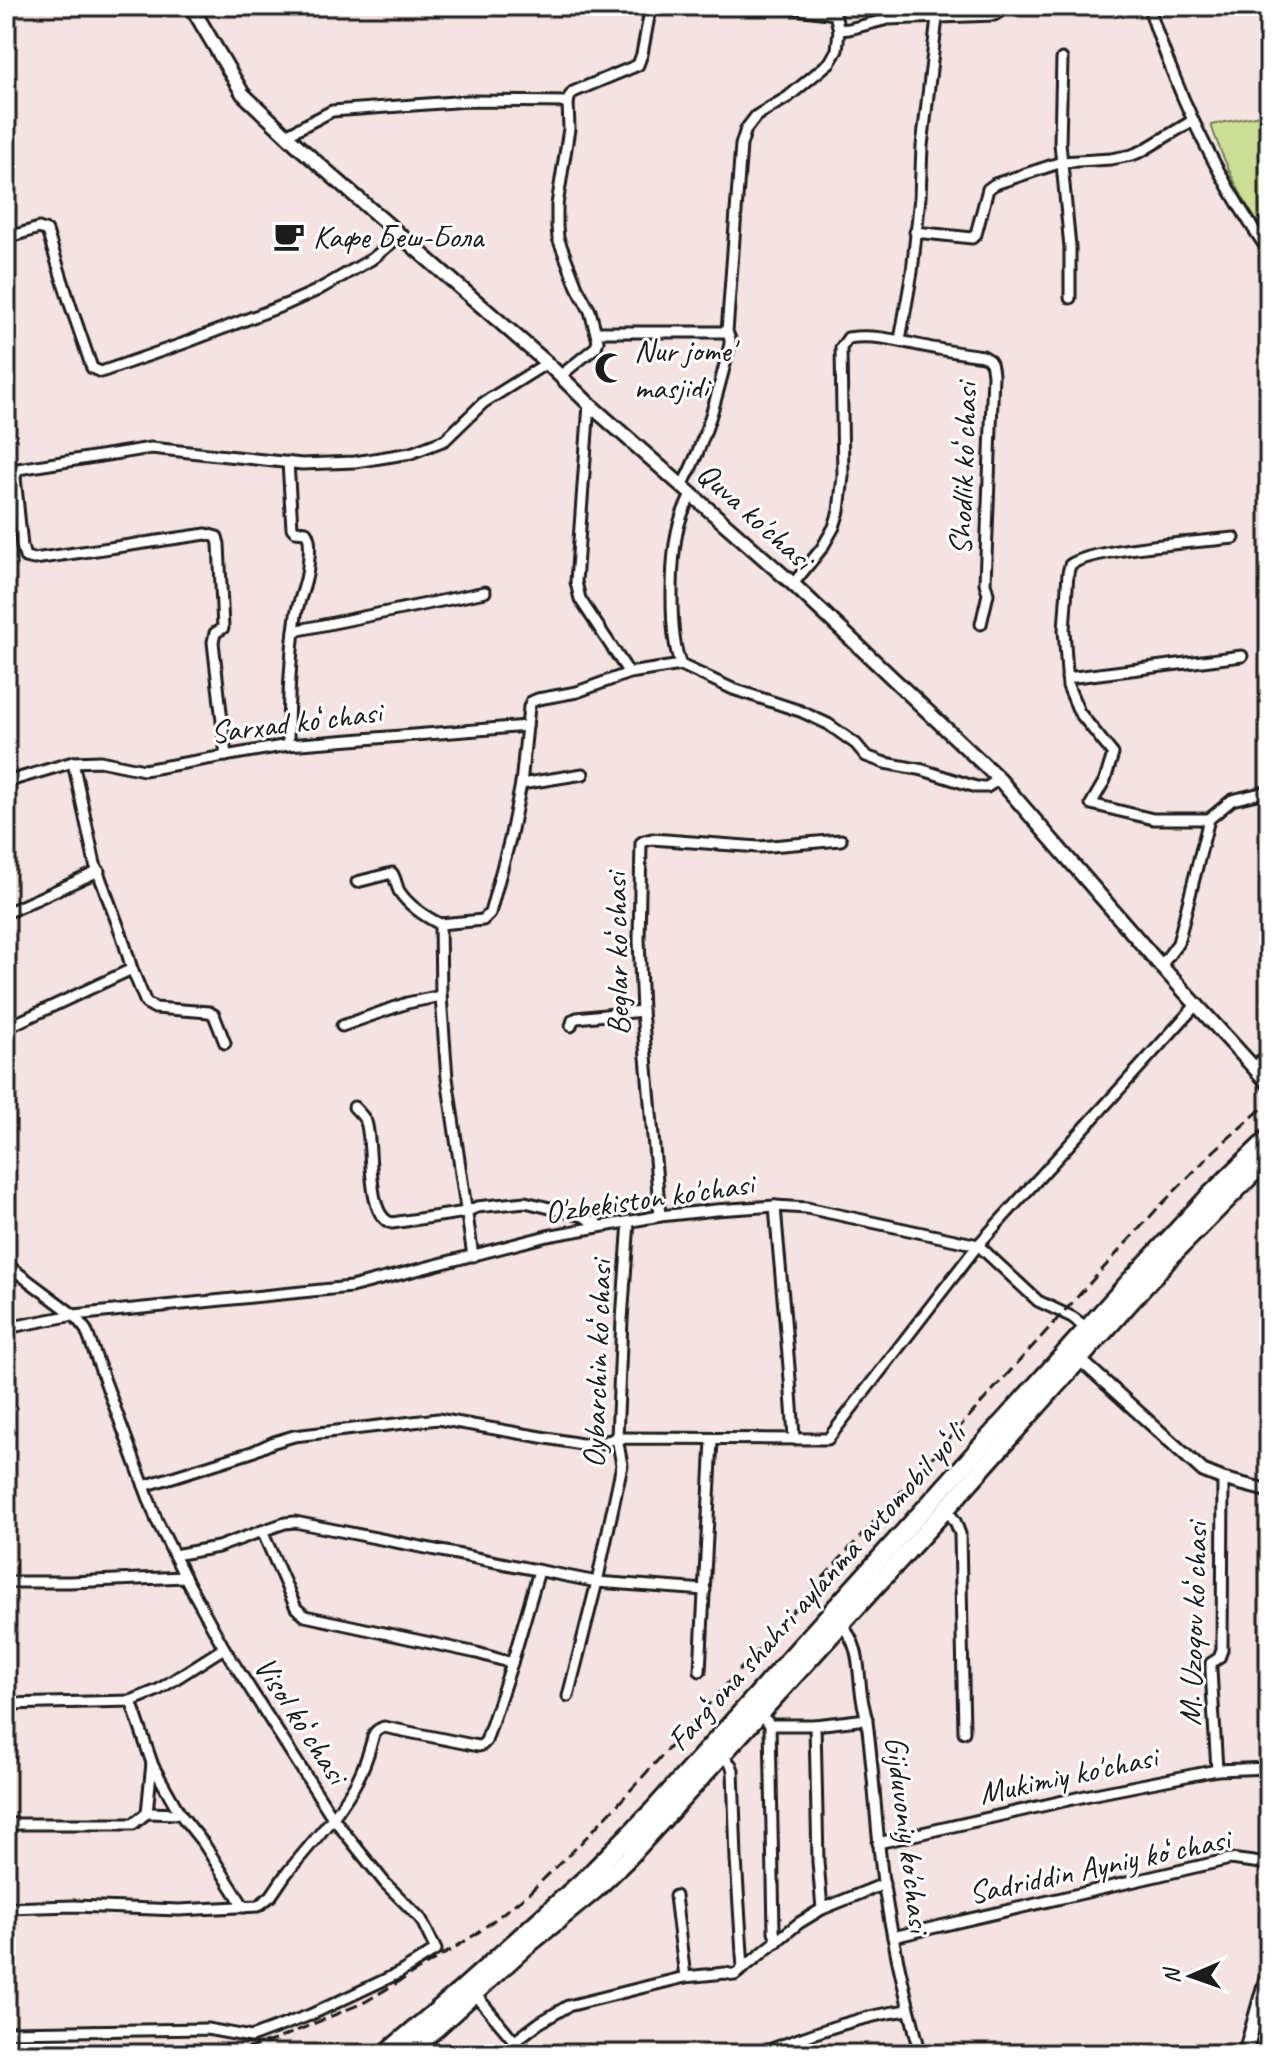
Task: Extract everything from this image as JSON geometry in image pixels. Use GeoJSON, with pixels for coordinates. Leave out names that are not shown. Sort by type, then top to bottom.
{"type":"FeatureCollection","features":[{"type":"Feature","properties":{"kind":"highway","name":"Fargʻona shahri aylanma avtomobil yoʻli"},"geometry":{"type":"LineString","coordinates":[[385,2054],[475,1994],[606,1879],[721,1754],[765,1718],[841,1624],[946,1509],[1074,1354],[1087,1328],[1209,1196],[1269,1138]]}},
{"type":"Feature","properties":{"kind":"highway","name":"Fargʻona shahri aylanma avtomobil yoʻli"},"geometry":{"type":"LineString","coordinates":[[408,2054],[422,2032],[588,1876],[653,1810],[1074,1354],[1269,1157]]}},
{"type":"Feature","properties":{"kind":"main road","name":"Quva ko'chasi"},"geometry":{"type":"LineString","coordinates":[[191,6],[243,94],[793,584],[999,779],[1161,966],[1269,1084]]}},
{"type":"Feature","properties":{"kind":"main road"},"geometry":{"type":"LineString","coordinates":[[1245,2054],[1269,1969]]}},
{"type":"Feature","properties":{"kind":"street"},"geometry":{"type":"LineString","coordinates":[[560,376],[596,347],[598,341],[590,311],[558,238],[557,205],[569,129],[568,102],[573,92],[638,65],[651,6]]}},
{"type":"Feature","properties":{"kind":"street"},"geometry":{"type":"LineString","coordinates":[[681,665],[676,648],[673,587],[680,520],[686,490],[712,416],[730,344],[727,332],[741,145],[746,129],[756,116],[788,97],[830,62],[837,50],[839,30],[835,10],[775,6]]}},
{"type":"Feature","properties":{"kind":"street"},"geometry":{"type":"LineString","coordinates":[[839,30],[881,19],[994,15],[1002,6]]}},
{"type":"Feature","properties":{"kind":"street"},"geometry":{"type":"LineString","coordinates":[[1149,6],[1192,121],[1231,194],[1269,252]]}},
{"type":"Feature","properties":{"kind":"street"},"geometry":{"type":"LineString","coordinates":[[900,340],[912,272],[937,18]]}},
{"type":"Feature","properties":{"kind":"street"},"geometry":{"type":"LineString","coordinates":[[1062,59],[1062,162],[1070,247],[1070,298]]}},
{"type":"Feature","properties":{"kind":"street"},"geometry":{"type":"LineString","coordinates":[[286,135],[332,111],[468,101],[568,102]]}},
{"type":"Feature","properties":{"kind":"street"},"geometry":{"type":"LineString","coordinates":[[915,232],[972,238],[991,187],[1062,162],[1132,155],[1192,121]]}},
{"type":"Feature","properties":{"kind":"street"},"geometry":{"type":"LineString","coordinates":[[6,238],[39,228],[47,231],[92,368],[101,372],[316,291],[372,259],[401,235]]}},
{"type":"Feature","properties":{"kind":"street"},"geometry":{"type":"LineString","coordinates":[[597,332],[727,332]]}},
{"type":"Feature","properties":{"kind":"street","name":"Shodlik koʻchasi"},"geometry":{"type":"LineString","coordinates":[[793,584],[822,548],[839,511],[843,476],[841,348],[848,338],[861,336],[900,340],[983,356],[992,363],[993,375],[985,583],[988,594],[981,624]]}},
{"type":"Feature","properties":{"kind":"street"},"geometry":{"type":"LineString","coordinates":[[226,756],[213,642],[215,633],[223,628],[217,537],[206,534],[34,559],[25,557],[15,477],[18,469],[151,448],[302,464],[355,462],[411,453],[445,440],[483,403],[547,363]]}},
{"type":"Feature","properties":{"kind":"street"},"geometry":{"type":"LineString","coordinates":[[589,404],[577,591],[629,673]]}},
{"type":"Feature","properties":{"kind":"street"},"geometry":{"type":"LineString","coordinates":[[288,462],[290,524],[295,531],[306,532],[310,537],[308,576],[299,598],[294,631],[288,692],[288,745]]}},
{"type":"Feature","properties":{"kind":"street"},"geometry":{"type":"LineString","coordinates":[[1209,819],[1153,819],[1091,804],[1105,780],[1113,754],[1079,712],[1068,686],[1064,630],[1068,573],[1074,561],[1139,548],[1234,538]]}},
{"type":"Feature","properties":{"kind":"street"},"geometry":{"type":"LineString","coordinates":[[294,631],[485,592]]}},
{"type":"Feature","properties":{"kind":"street"},"geometry":{"type":"LineString","coordinates":[[1067,678],[1242,656]]}},
{"type":"Feature","properties":{"kind":"street"},"geometry":{"type":"LineString","coordinates":[[357,882],[392,873],[408,901],[440,924],[480,920],[488,916],[510,839],[521,784],[529,707],[534,700],[577,692],[629,673],[681,665],[733,689],[800,711],[837,731],[856,744],[866,756],[885,763],[914,768],[976,787],[987,787],[999,779]]}},
{"type":"Feature","properties":{"kind":"street","name":"Sarxad koʻchasi"},"geometry":{"type":"LineString","coordinates":[[6,782],[73,762],[100,761],[144,770],[288,745],[527,726]]}},
{"type":"Feature","properties":{"kind":"street"},"geometry":{"type":"LineString","coordinates":[[73,762],[95,864],[146,1003],[155,1008],[209,1012],[214,1015],[225,1043]]}},
{"type":"Feature","properties":{"kind":"street"},"geometry":{"type":"LineString","coordinates":[[521,784],[583,774]]}},
{"type":"Feature","properties":{"kind":"street"},"geometry":{"type":"LineString","coordinates":[[1161,966],[1178,943],[1209,819],[1232,800],[1269,791]]}},
{"type":"Feature","properties":{"kind":"street","name":"Beglar koʻchasi"},"geometry":{"type":"LineString","coordinates":[[660,1216],[642,1011],[639,940],[641,849],[644,841],[652,839],[759,847],[841,840]]}},
{"type":"Feature","properties":{"kind":"street"},"geometry":{"type":"LineString","coordinates":[[6,913],[99,871]]}},
{"type":"Feature","properties":{"kind":"street"},"geometry":{"type":"LineString","coordinates":[[440,924],[447,1078],[473,1256]]}},
{"type":"Feature","properties":{"kind":"street"},"geometry":{"type":"LineString","coordinates":[[6,1028],[132,969]]}},
{"type":"Feature","properties":{"kind":"street"},"geometry":{"type":"LineString","coordinates":[[342,1026],[407,1003],[441,996]]}},
{"type":"Feature","properties":{"kind":"street"},"geometry":{"type":"LineString","coordinates":[[144,1486],[294,1436],[438,1419],[581,1444],[617,1438],[828,1439],[978,1245],[1197,1004]]}},
{"type":"Feature","properties":{"kind":"street"},"geometry":{"type":"LineString","coordinates":[[571,1026],[577,1018],[642,1011]]}},
{"type":"Feature","properties":{"kind":"street"},"geometry":{"type":"LineString","coordinates":[[1254,1068],[1269,1053]]}},
{"type":"Feature","properties":{"kind":"street"},"geometry":{"type":"LineString","coordinates":[[354,1107],[366,1121],[377,1206],[383,1220],[392,1223],[466,1212],[477,1207],[525,1202],[583,1216],[599,1225]]}},
{"type":"Feature","properties":{"kind":"street"},"geometry":{"type":"LineString","coordinates":[[775,1206],[794,1439]]}},
{"type":"Feature","properties":{"kind":"street","name":"O'zbekiston ko'chasi"},"geometry":{"type":"LineString","coordinates":[[6,1328],[74,1315],[351,1287],[599,1225],[660,1216],[775,1206],[807,1208],[978,1245]]}},
{"type":"Feature","properties":{"kind":"street","name":"Oybarchin koʻchasi"},"geometry":{"type":"LineString","coordinates":[[568,1696],[622,1465],[617,1438],[629,1221]]}},
{"type":"Feature","properties":{"kind":"street"},"geometry":{"type":"LineString","coordinates":[[978,1245],[1038,1301],[1087,1328]]}},
{"type":"Feature","properties":{"kind":"street"},"geometry":{"type":"LineString","coordinates":[[6,1264],[74,1315]]}},
{"type":"Feature","properties":{"kind":"street","name":"Visol koʻchasi"},"geometry":{"type":"LineString","coordinates":[[6,1908],[74,1906],[179,1910],[258,1906],[271,1896],[333,1818],[224,1648],[185,1577],[157,1521],[95,1349],[74,1315]]}},
{"type":"Feature","properties":{"kind":"street"},"geometry":{"type":"LineString","coordinates":[[1074,1354],[1203,1471],[1269,1491]]}},
{"type":"Feature","properties":{"kind":"street"},"geometry":{"type":"LineString","coordinates":[[700,1671],[712,1440]]}},
{"type":"Feature","properties":{"kind":"street","name":"M. Uzoqov koʻchasi"},"geometry":{"type":"LineString","coordinates":[[1217,1770],[1211,1663],[1219,1658],[1222,1650],[1223,1479]]}},
{"type":"Feature","properties":{"kind":"street"},"geometry":{"type":"LineString","coordinates":[[946,1509],[960,1534],[964,1732]]}},
{"type":"Feature","properties":{"kind":"street"},"geometry":{"type":"LineString","coordinates":[[174,1555],[218,1547],[295,1522],[597,1582],[705,1590]]}},
{"type":"Feature","properties":{"kind":"street"},"geometry":{"type":"LineString","coordinates":[[262,1531],[296,1608],[305,1616],[512,1663]]}},
{"type":"Feature","properties":{"kind":"street"},"geometry":{"type":"LineString","coordinates":[[6,2032],[207,2029],[251,2037],[310,2015],[399,1973],[436,1950],[421,1919],[385,1883],[333,1818],[357,1784],[366,1764],[373,1734],[378,1729],[384,1727],[482,1745],[486,1741],[539,1571]]}},
{"type":"Feature","properties":{"kind":"street"},"geometry":{"type":"LineString","coordinates":[[6,1582],[185,1577]]}},
{"type":"Feature","properties":{"kind":"street","name":"Gijduvoniy ko'chasi"},"geometry":{"type":"LineString","coordinates":[[841,1624],[855,1647],[867,1719],[884,1884],[893,1937],[921,2054]]}},
{"type":"Feature","properties":{"kind":"street"},"geometry":{"type":"LineString","coordinates":[[6,1704],[131,1701],[158,1690],[224,1648]]}},
{"type":"Feature","properties":{"kind":"street"},"geometry":{"type":"LineString","coordinates":[[131,1701],[152,1763],[180,1814],[204,1844],[244,1907]]}},
{"type":"Feature","properties":{"kind":"street"},"geometry":{"type":"LineString","coordinates":[[777,1942],[774,1931],[765,1718],[815,1725],[867,1719]]}},
{"type":"Feature","properties":{"kind":"street"},"geometry":{"type":"LineString","coordinates":[[815,1725],[822,1909]]}},
{"type":"Feature","properties":{"kind":"street"},"geometry":{"type":"LineString","coordinates":[[721,1754],[733,1770],[743,1969]]}},
{"type":"Feature","properties":{"kind":"street"},"geometry":{"type":"LineString","coordinates":[[147,1813],[152,1763]]}},
{"type":"Feature","properties":{"kind":"street","name":"Mukimiy ko'chasi"},"geometry":{"type":"LineString","coordinates":[[878,1843],[1217,1770],[1269,1768]]}},
{"type":"Feature","properties":{"kind":"street"},"geometry":{"type":"LineString","coordinates":[[6,1824],[133,1824],[147,1813],[180,1814]]}},
{"type":"Feature","properties":{"kind":"street","name":"Sadriddin Ayniy koʻchasi"},"geometry":{"type":"LineString","coordinates":[[893,1937],[1230,1859],[1269,1864]]}},
{"type":"Feature","properties":{"kind":"street"},"geometry":{"type":"LineString","coordinates":[[515,2041],[568,2006],[685,1977],[735,1975],[799,1923],[822,1909],[884,1884]]}},
{"type":"Feature","properties":{"kind":"street"},"geometry":{"type":"LineString","coordinates":[[675,1896],[685,1977]]}},
{"type":"Feature","properties":{"kind":"street"},"geometry":{"type":"LineString","coordinates":[[475,1994],[525,2054]]}},
{"type":"Feature","properties":{"kind":"street"},"geometry":{"type":"LineString","coordinates":[[758,2054],[854,2020],[879,2013],[909,2010]]}},
{"type":"Feature","properties":{"kind":"green space"},"geometry":{"type":"Polygon","coordinates":[[[1269,113],[1269,240],[1236,184],[1211,125],[1269,113]]]}},
{"type":"Feature","properties":{"kind":"railway"},"geometry":{"type":"LineString","coordinates":[[229,2054],[275,2040],[365,2002],[476,1934],[529,1893],[619,1803],[1157,1209],[1215,1150],[1269,1102]]}},
{"type":"Feature","properties":{"kind":"place","name":"Кафе Беш-Бола"},"geometry":{"type":"Point","coordinates":[289,236]}},
{"type":"Feature","properties":{"kind":"place","name":"Nur jome' masjidi"},"geometry":{"type":"Point","coordinates":[610,368]}}]}
